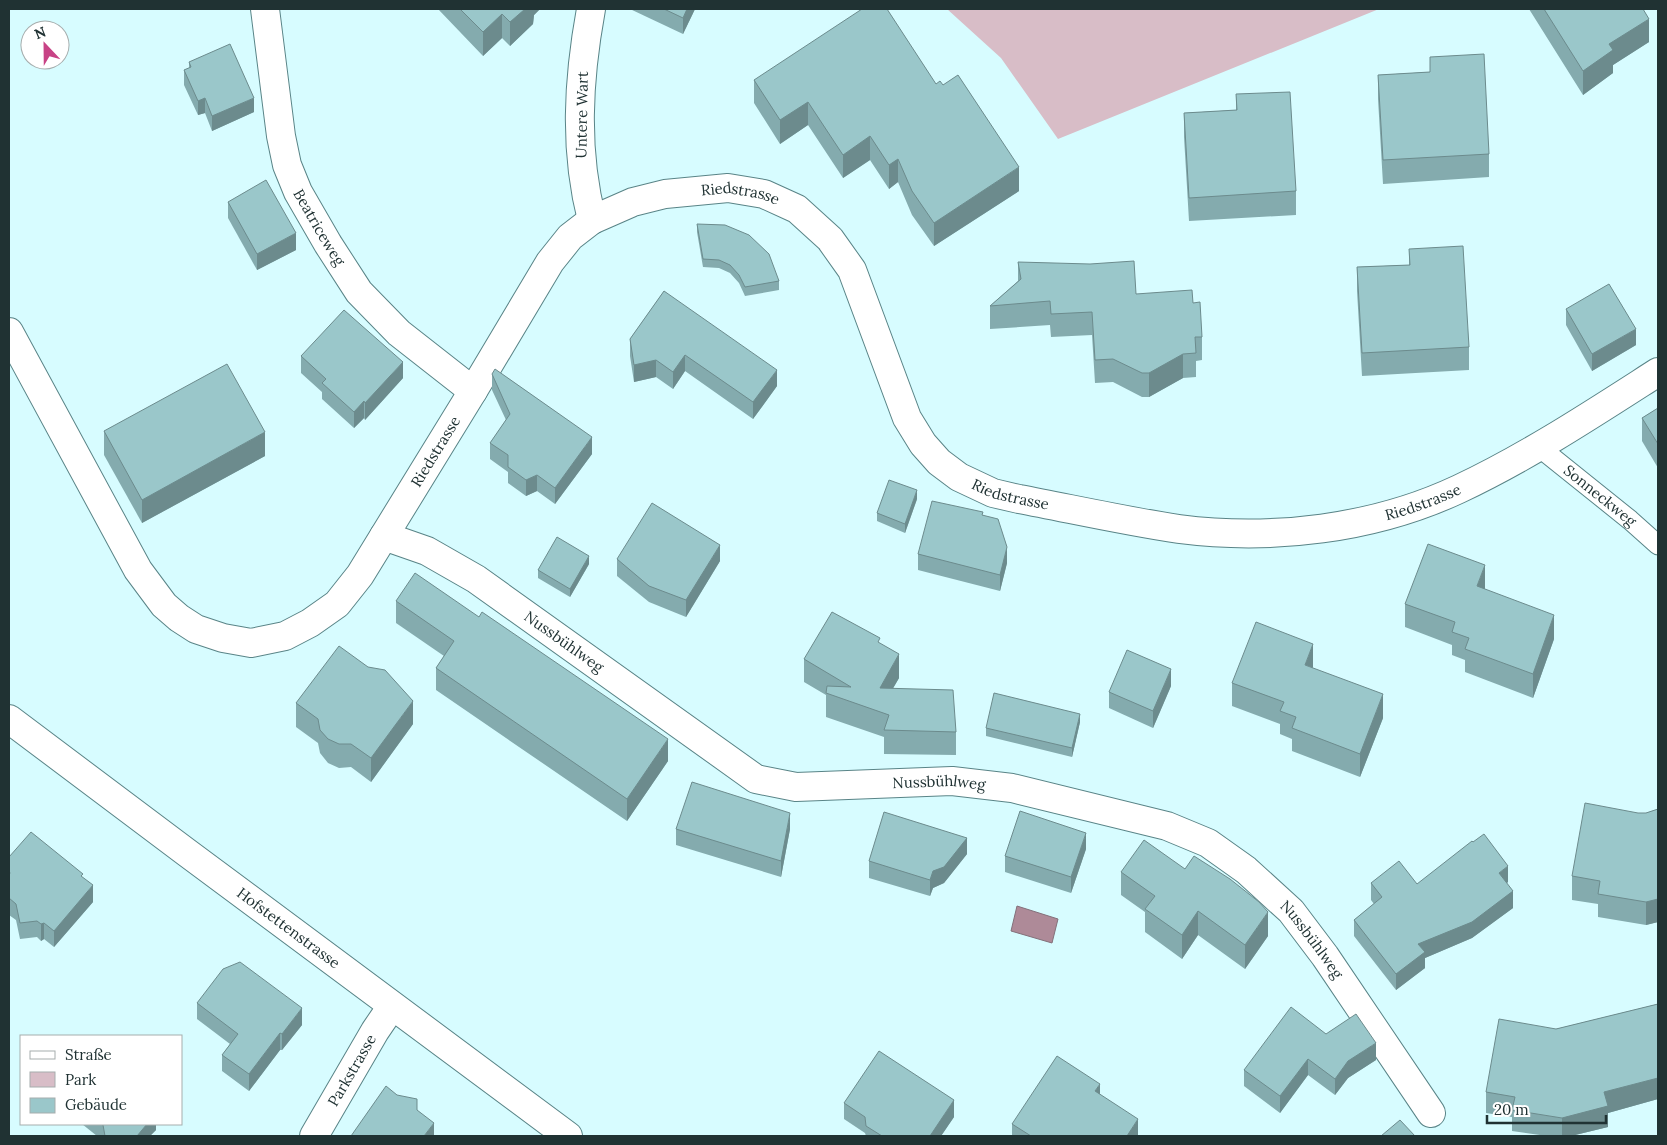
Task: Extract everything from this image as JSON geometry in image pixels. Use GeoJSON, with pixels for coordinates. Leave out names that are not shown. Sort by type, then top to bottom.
{"type":"FeatureCollection","features":[{"type":"Feature","properties":{"kind":"street","name":"Beatriceweg"},"geometry":{"type":"LineString","coordinates":[[265,9],[286,164],[298,192],[359,292],[399,333],[473,391]]}},
{"type":"Feature","properties":{"kind":"street","name":"Untere Wart"},"geometry":{"type":"LineString","coordinates":[[591,9],[580,79],[580,134],[583,182],[592,220]]}},
{"type":"Feature","properties":{"kind":"street","name":"Riedstrasse"},"geometry":{"type":"LineString","coordinates":[[9,332],[138,570],[164,605],[196,629],[223,638],[251,643],[285,636],[310,624],[337,604],[360,574],[384,536],[550,262],[570,237],[592,220],[633,202],[665,194],[728,188],[764,194],[797,209],[830,240],[852,270],[907,418],[923,444],[938,462],[959,477],[993,493],[1179,529],[1241,533],[1301,531],[1335,527],[1373,519],[1416,506],[1459,489],[1539,447],[1658,372]]}},
{"type":"Feature","properties":{"kind":"street","name":"Nussbühlweg"},"geometry":{"type":"LineString","coordinates":[[384,536],[427,550],[476,579],[756,779],[796,787],[952,781],[1012,788],[1167,826],[1208,844],[1246,870],[1291,911],[1326,956],[1432,1113]]}},
{"type":"Feature","properties":{"kind":"street","name":"Hofstettenstrasse"},"geometry":{"type":"LineString","coordinates":[[9,719],[568,1136]]}},
{"type":"Feature","properties":{"kind":"street","name":"Parkstrasse"},"geometry":{"type":"LineString","coordinates":[[314,1136],[375,1031],[392,1006]]}},
{"type":"Feature","properties":{"kind":"lane","name":"Sonneckweg"},"geometry":{"type":"LineString","coordinates":[[1539,447],[1658,545]]}},
{"type":"Feature","properties":{"kind":"green space"},"geometry":{"type":"Polygon","coordinates":[[[947,9],[1379,9],[1058,139],[1001,58],[947,9]]]}},
{"type":"Feature","properties":{"kind":"shaded area"},"geometry":{"type":"Polygon","coordinates":[[[1017,906],[1058,919],[1052,943],[1011,931],[1017,906]]]}},
{"type":"Feature","properties":{"kind":"building"},"geometry":{"type":"Polygon","coordinates":[[[460,9],[525,9],[510,22],[502,14],[483,32],[460,9]]]}},
{"type":"Feature","properties":{"kind":"building"},"geometry":{"type":"Polygon","coordinates":[[[664,9],[687,9],[683,18],[664,9]]]}},
{"type":"Feature","properties":{"kind":"building"},"geometry":{"type":"Polygon","coordinates":[[[862,9],[887,9],[936,84],[940,81],[943,85],[958,75],[1019,167],[934,223],[912,191],[898,159],[889,165],[870,136],[843,155],[808,102],[780,120],[754,80],[862,9]]]}},
{"type":"Feature","properties":{"kind":"building"},"geometry":{"type":"Polygon","coordinates":[[[1544,9],[1643,9],[1649,19],[1609,44],[1613,50],[1583,71],[1544,9]]]}},
{"type":"Feature","properties":{"kind":"building"},"geometry":{"type":"Polygon","coordinates":[[[230,44],[254,98],[212,116],[205,98],[198,101],[184,70],[191,67],[189,62],[230,44]]]}},
{"type":"Feature","properties":{"kind":"building"},"geometry":{"type":"Polygon","coordinates":[[[1484,54],[1489,154],[1383,160],[1378,75],[1430,72],[1430,57],[1484,54]]]}},
{"type":"Feature","properties":{"kind":"building"},"geometry":{"type":"Polygon","coordinates":[[[1290,92],[1296,191],[1189,198],[1184,113],[1237,110],[1236,94],[1290,92]]]}},
{"type":"Feature","properties":{"kind":"building"},"geometry":{"type":"Polygon","coordinates":[[[266,180],[296,233],[257,254],[228,202],[266,180]]]}},
{"type":"Feature","properties":{"kind":"building"},"geometry":{"type":"Polygon","coordinates":[[[697,224],[725,225],[749,235],[769,254],[779,281],[745,287],[739,275],[730,265],[719,260],[703,259],[697,224]]]}},
{"type":"Feature","properties":{"kind":"building"},"geometry":{"type":"Polygon","coordinates":[[[1463,246],[1469,347],[1362,353],[1357,267],[1410,265],[1409,249],[1463,246]]]}},
{"type":"Feature","properties":{"kind":"building"},"geometry":{"type":"Polygon","coordinates":[[[1134,261],[1136,294],[1192,290],[1193,303],[1200,302],[1202,337],[1195,337],[1196,353],[1183,354],[1149,373],[1142,373],[1113,359],[1095,360],[1092,312],[1051,314],[1050,301],[990,306],[1021,279],[1018,262],[1090,264],[1134,261]]]}},
{"type":"Feature","properties":{"kind":"building"},"geometry":{"type":"Polygon","coordinates":[[[1609,284],[1636,329],[1592,354],[1566,309],[1609,284]]]}},
{"type":"Feature","properties":{"kind":"building"},"geometry":{"type":"Polygon","coordinates":[[[664,291],[777,370],[753,402],[685,355],[673,372],[656,360],[634,365],[630,339],[664,291]]]}},
{"type":"Feature","properties":{"kind":"building"},"geometry":{"type":"Polygon","coordinates":[[[344,310],[403,362],[365,403],[364,401],[354,412],[322,383],[326,379],[301,356],[344,310]]]}},
{"type":"Feature","properties":{"kind":"building"},"geometry":{"type":"Polygon","coordinates":[[[227,364],[265,432],[142,500],[104,431],[227,364]]]}},
{"type":"Feature","properties":{"kind":"building"},"geometry":{"type":"Polygon","coordinates":[[[495,369],[592,437],[555,488],[537,475],[526,480],[508,467],[508,455],[490,443],[510,414],[492,374],[495,369]]]}},
{"type":"Feature","properties":{"kind":"building"},"geometry":{"type":"Polygon","coordinates":[[[1658,408],[1658,444],[1642,418],[1658,408]]]}},
{"type":"Feature","properties":{"kind":"building"},"geometry":{"type":"Polygon","coordinates":[[[889,480],[917,490],[905,524],[877,513],[889,480]]]}},
{"type":"Feature","properties":{"kind":"building"},"geometry":{"type":"Polygon","coordinates":[[[932,501],[983,512],[982,515],[998,519],[1007,547],[1000,575],[918,554],[932,501]]]}},
{"type":"Feature","properties":{"kind":"building"},"geometry":{"type":"Polygon","coordinates":[[[652,503],[720,545],[686,600],[649,586],[617,559],[652,503]]]}},
{"type":"Feature","properties":{"kind":"building"},"geometry":{"type":"Polygon","coordinates":[[[557,537],[589,556],[570,589],[538,570],[557,537]]]}},
{"type":"Feature","properties":{"kind":"building"},"geometry":{"type":"Polygon","coordinates":[[[1428,544],[1485,565],[1477,586],[1554,615],[1533,674],[1465,649],[1469,638],[1452,632],[1455,622],[1405,604],[1428,544]]]}},
{"type":"Feature","properties":{"kind":"building"},"geometry":{"type":"Polygon","coordinates":[[[415,573],[479,617],[482,612],[668,739],[627,799],[436,668],[454,641],[396,601],[415,573]]]}},
{"type":"Feature","properties":{"kind":"building"},"geometry":{"type":"Polygon","coordinates":[[[832,612],[880,638],[878,642],[899,654],[880,688],[953,690],[956,732],[884,730],[889,715],[826,693],[827,686],[851,687],[804,659],[832,612]]]}},
{"type":"Feature","properties":{"kind":"building"},"geometry":{"type":"Polygon","coordinates":[[[1256,622],[1313,644],[1305,665],[1383,694],[1360,754],[1292,728],[1296,717],[1280,711],[1284,702],[1232,683],[1256,622]]]}},
{"type":"Feature","properties":{"kind":"building"},"geometry":{"type":"Polygon","coordinates":[[[339,646],[368,667],[385,670],[413,701],[371,758],[351,744],[339,744],[328,739],[320,730],[318,719],[296,703],[339,646]]]}},
{"type":"Feature","properties":{"kind":"building"},"geometry":{"type":"Polygon","coordinates":[[[1127,650],[1171,669],[1153,711],[1109,692],[1127,650]]]}},
{"type":"Feature","properties":{"kind":"building"},"geometry":{"type":"Polygon","coordinates":[[[994,693],[1080,714],[1072,748],[986,728],[994,693]]]}},
{"type":"Feature","properties":{"kind":"building"},"geometry":{"type":"Polygon","coordinates":[[[692,782],[790,813],[781,861],[676,829],[692,782]]]}},
{"type":"Feature","properties":{"kind":"building"},"geometry":{"type":"Polygon","coordinates":[[[1585,803],[1638,813],[1646,813],[1658,809],[1658,899],[1646,902],[1598,894],[1600,881],[1572,876],[1585,803]]]}},
{"type":"Feature","properties":{"kind":"building"},"geometry":{"type":"Polygon","coordinates":[[[1020,811],[1086,833],[1071,877],[1005,856],[1020,811]]]}},
{"type":"Feature","properties":{"kind":"building"},"geometry":{"type":"Polygon","coordinates":[[[884,812],[967,838],[944,867],[933,871],[930,880],[869,861],[884,812]]]}},
{"type":"Feature","properties":{"kind":"building"},"geometry":{"type":"Polygon","coordinates":[[[31,832],[83,874],[81,876],[93,885],[54,931],[44,923],[41,924],[37,921],[20,923],[16,904],[9,898],[9,857],[31,832]]]}},
{"type":"Feature","properties":{"kind":"building"},"geometry":{"type":"Polygon","coordinates":[[[1484,834],[1508,866],[1499,873],[1513,891],[1472,922],[1418,944],[1425,952],[1396,974],[1354,920],[1382,897],[1371,883],[1399,861],[1417,884],[1472,841],[1484,834]]]}},
{"type":"Feature","properties":{"kind":"building"},"geometry":{"type":"Polygon","coordinates":[[[1144,840],[1185,869],[1194,856],[1230,879],[1259,902],[1268,912],[1245,945],[1198,911],[1182,935],[1145,909],[1155,896],[1121,872],[1144,840]]]}},
{"type":"Feature","properties":{"kind":"building"},"geometry":{"type":"Polygon","coordinates":[[[240,962],[302,1008],[282,1034],[280,1033],[249,1074],[222,1055],[238,1034],[197,1003],[223,969],[240,962]]]}},
{"type":"Feature","properties":{"kind":"building"},"geometry":{"type":"Polygon","coordinates":[[[1658,1004],[1658,1078],[1604,1092],[1608,1106],[1562,1118],[1512,1110],[1515,1097],[1486,1092],[1499,1019],[1556,1029],[1658,1004]]]}},
{"type":"Feature","properties":{"kind":"building"},"geometry":{"type":"Polygon","coordinates":[[[1291,1007],[1326,1034],[1356,1014],[1376,1043],[1348,1061],[1335,1079],[1308,1059],[1280,1096],[1244,1070],[1291,1007]]]}},
{"type":"Feature","properties":{"kind":"building"},"geometry":{"type":"Polygon","coordinates":[[[879,1051],[954,1100],[930,1136],[882,1136],[866,1126],[865,1117],[844,1103],[879,1051]]]}},
{"type":"Feature","properties":{"kind":"building"},"geometry":{"type":"Polygon","coordinates":[[[1057,1056],[1100,1084],[1095,1091],[1138,1119],[1127,1136],[1031,1136],[1012,1124],[1057,1056]]]}},
{"type":"Feature","properties":{"kind":"building"},"geometry":{"type":"Polygon","coordinates":[[[386,1086],[397,1095],[417,1099],[417,1110],[434,1123],[424,1136],[351,1136],[386,1086]]]}},
{"type":"Feature","properties":{"kind":"building"},"geometry":{"type":"Polygon","coordinates":[[[1400,1120],[1415,1136],[1381,1136],[1400,1120]]]}},
{"type":"Feature","properties":{"kind":"building"},"geometry":{"type":"Polygon","coordinates":[[[103,1125],[146,1125],[137,1136],[105,1136],[103,1125]]]}}]}
